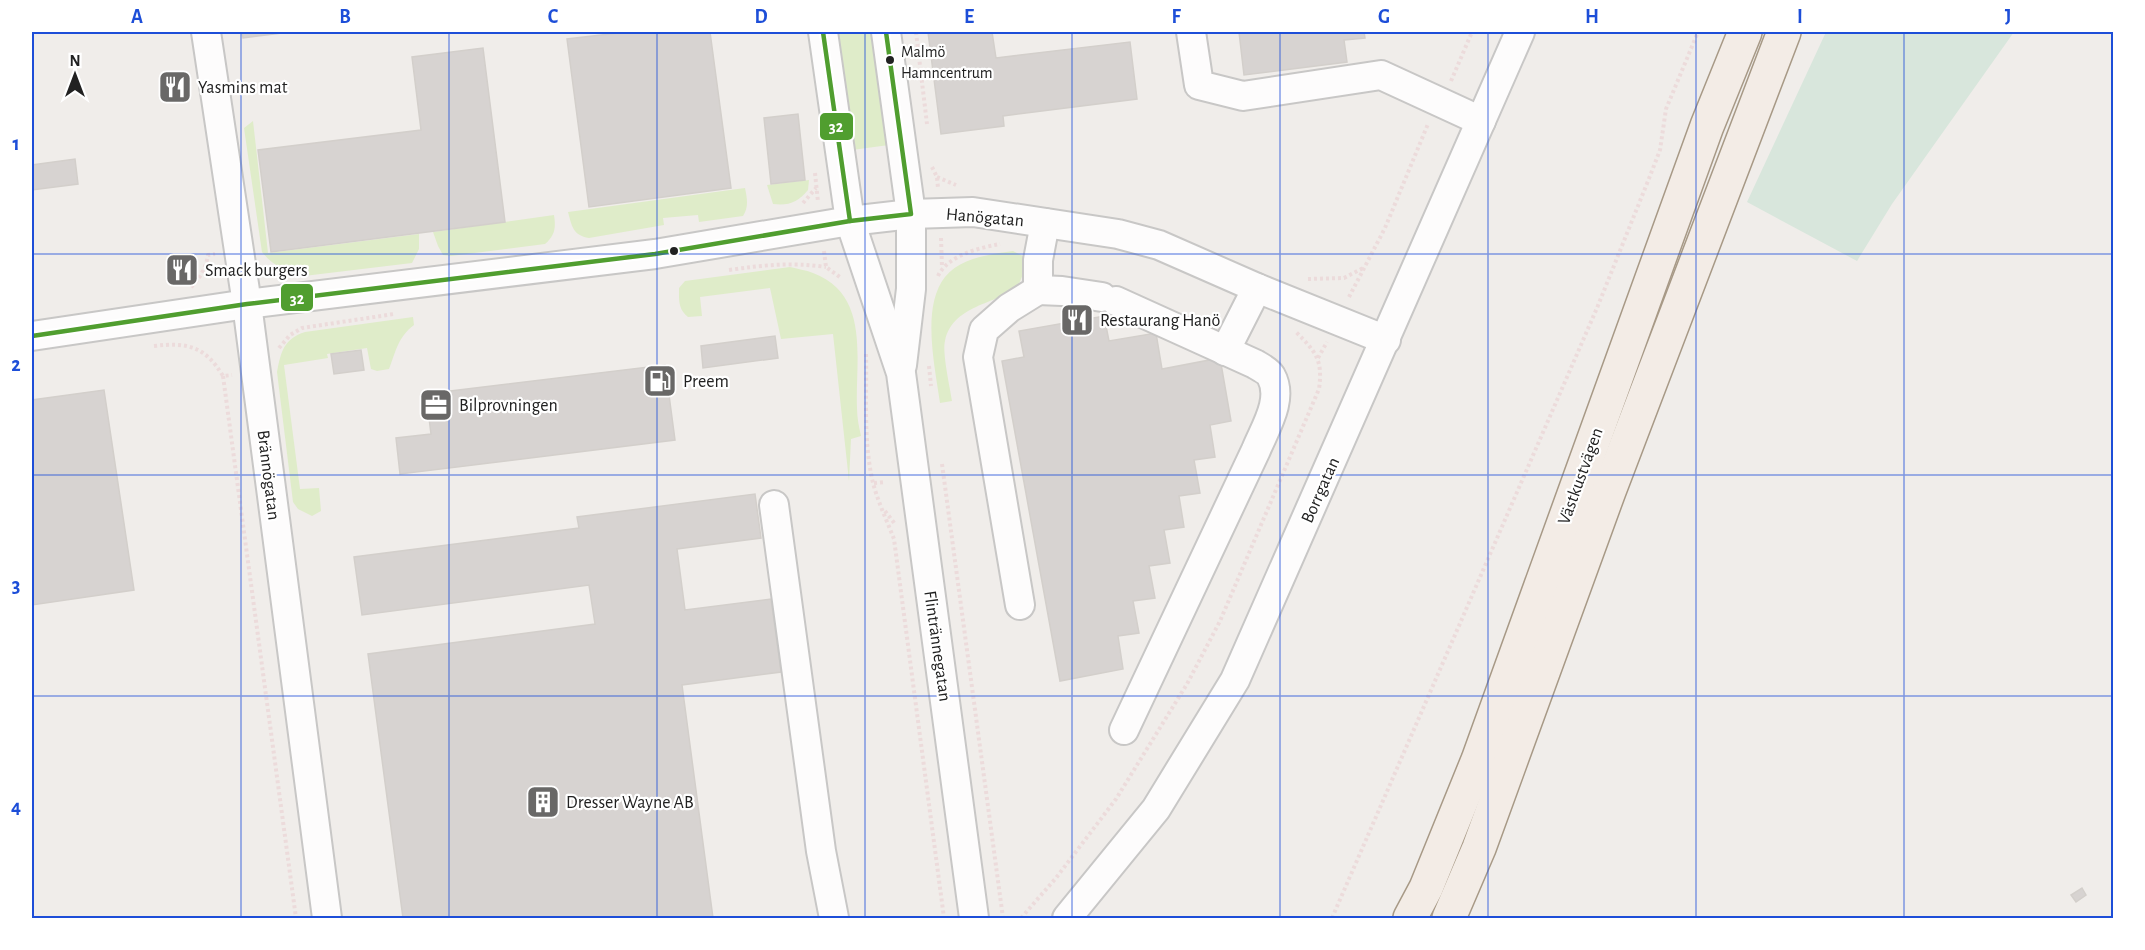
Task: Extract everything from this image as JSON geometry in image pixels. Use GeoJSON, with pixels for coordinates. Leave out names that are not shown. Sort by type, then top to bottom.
{"type":"FeatureCollection","features":[{"type":"Feature","properties":{"kind":"main road","name":"Västkustvägen"},"geometry":{"type":"LineString","coordinates":[[1410,918],[1426,888],[1478,760],[1707,126],[1745,32]]}},
{"type":"Feature","properties":{"kind":"main road","name":"Västkustvägen"},"geometry":{"type":"LineString","coordinates":[[1449,918],[1479,848],[1609,491],[1784,32]]}},
{"type":"Feature","properties":{"kind":"street","name":"Brännögatan"},"geometry":{"type":"LineString","coordinates":[[206,32],[247,304],[327,918]]}},
{"type":"Feature","properties":{"kind":"street","name":"Flintrännegatan"},"geometry":{"type":"LineString","coordinates":[[823,32],[850,221],[901,373],[974,918]]}},
{"type":"Feature","properties":{"kind":"street","name":"Flintrännegatan"},"geometry":{"type":"LineString","coordinates":[[886,32],[910,214],[911,289],[901,373]]}},
{"type":"Feature","properties":{"kind":"street"},"geometry":{"type":"LineString","coordinates":[[1191,32],[1199,85],[1243,96],[1382,75],[1481,121]]}},
{"type":"Feature","properties":{"kind":"street","name":"Borrgatan"},"geometry":{"type":"LineString","coordinates":[[1067,918],[1156,808],[1235,680],[1520,32]]}},
{"type":"Feature","properties":{"kind":"street","name":"Hanögatan"},"geometry":{"type":"LineString","coordinates":[[32,336],[247,304],[655,254],[850,221],[910,214],[973,212],[1043,233],[1118,234],[1159,245],[1257,288],[1386,340]]}},
{"type":"Feature","properties":{"kind":"street"},"geometry":{"type":"LineString","coordinates":[[1038,290],[1038,260],[1043,233]]}},
{"type":"Feature","properties":{"kind":"street"},"geometry":{"type":"LineString","coordinates":[[1226,351],[1257,288]]}},
{"type":"Feature","properties":{"kind":"street"},"geometry":{"type":"LineString","coordinates":[[1020,605],[978,357],[984,330],[1009,308],[1038,290],[1062,291],[1109,299],[1255,364],[1270,374],[1275,389],[1273,408],[1251,460],[1124,730]]}},
{"type":"Feature","properties":{"kind":"street"},"geometry":{"type":"LineString","coordinates":[[774,505],[821,851],[834,918]]}},
{"type":"Feature","properties":{"kind":"path"},"geometry":{"type":"LineString","coordinates":[[1365,267],[1385,228],[1428,125],[1472,32]]}},
{"type":"Feature","properties":{"kind":"path"},"geometry":{"type":"LineString","coordinates":[[1332,918],[1597,308],[1660,150],[1666,109],[1698,32]]}},
{"type":"Feature","properties":{"kind":"path"},"geometry":{"type":"LineString","coordinates":[[938,277],[942,267],[975,249],[1043,233]]}},
{"type":"Feature","properties":{"kind":"path"},"geometry":{"type":"LineString","coordinates":[[728,270],[774,263],[799,263],[826,267]]}},
{"type":"Feature","properties":{"kind":"path"},"geometry":{"type":"LineString","coordinates":[[223,376],[272,369],[276,353],[282,344],[290,334],[302,328],[396,314]]}},
{"type":"Feature","properties":{"kind":"path"},"geometry":{"type":"LineString","coordinates":[[148,347],[186,344],[215,363],[223,376],[296,918]]}},
{"type":"Feature","properties":{"kind":"path"},"geometry":{"type":"LineString","coordinates":[[866,348],[866,421],[873,484],[894,539],[944,918]]}},
{"type":"Feature","properties":{"kind":"path"},"geometry":{"type":"LineString","coordinates":[[929,365],[931,388]]}},
{"type":"Feature","properties":{"kind":"path"},"geometry":{"type":"LineString","coordinates":[[941,458],[1003,918]]}},
{"type":"Feature","properties":{"kind":"path"},"geometry":{"type":"LineString","coordinates":[[873,484],[885,482]]}},
{"type":"Feature","properties":{"kind":"green space"},"geometry":{"type":"Polygon","coordinates":[[[835,32],[875,32],[889,145],[852,150],[835,32]]]}},
{"type":"Feature","properties":{"kind":"green space"},"geometry":{"type":"Polygon","coordinates":[[[253,121],[268,253],[419,234],[419,249],[412,263],[304,276],[286,270],[271,261],[262,252],[244,128],[253,121]]]}},
{"type":"Feature","properties":{"kind":"green space"},"geometry":{"type":"Polygon","coordinates":[[[809,180],[808,190],[801,198],[788,204],[773,204],[767,185],[809,180]]]}},
{"type":"Feature","properties":{"kind":"green space"},"geometry":{"type":"Polygon","coordinates":[[[745,188],[747,206],[743,216],[699,222],[698,215],[663,218],[664,225],[589,238],[576,232],[568,212],[745,188]]]}},
{"type":"Feature","properties":{"kind":"green space"},"geometry":{"type":"Polygon","coordinates":[[[554,215],[554,231],[545,244],[451,256],[443,255],[433,232],[554,215]]]}},
{"type":"Feature","properties":{"kind":"green space"},"geometry":{"type":"Polygon","coordinates":[[[1013,251],[1023,256],[1022,277],[1016,287],[1007,294],[959,317],[950,327],[944,346],[952,401],[940,403],[932,338],[933,304],[938,290],[945,277],[959,265],[976,258],[1013,251]]]}},
{"type":"Feature","properties":{"kind":"green space"},"geometry":{"type":"Polygon","coordinates":[[[790,267],[813,273],[831,283],[844,297],[852,313],[856,331],[857,412],[861,436],[851,439],[849,481],[833,334],[781,339],[770,288],[700,297],[702,316],[688,317],[682,311],[680,304],[679,288],[685,281],[790,267]]]}},
{"type":"Feature","properties":{"kind":"green space"},"geometry":{"type":"Polygon","coordinates":[[[413,317],[414,325],[401,339],[389,369],[377,371],[371,369],[367,348],[327,354],[328,358],[284,365],[300,489],[319,488],[321,511],[312,516],[298,509],[293,502],[277,372],[285,347],[292,338],[305,332],[413,317]]]}},
{"type":"Feature","properties":{"kind":"shaded area"},"geometry":{"type":"Polygon","coordinates":[[[1826,32],[2014,32],[1892,204],[1857,261],[1747,202],[1826,32]]]}},
{"type":"Feature","properties":{"kind":"building"},"geometry":{"type":"Polygon","coordinates":[[[242,32],[290,32],[243,38],[242,32]]]}},
{"type":"Feature","properties":{"kind":"building"},"geometry":{"type":"Polygon","coordinates":[[[627,32],[710,32],[731,188],[589,207],[567,39],[627,32]]]}},
{"type":"Feature","properties":{"kind":"building"},"geometry":{"type":"Polygon","coordinates":[[[928,32],[992,32],[996,58],[1130,42],[1137,99],[1003,116],[1004,126],[941,134],[928,32]]]}},
{"type":"Feature","properties":{"kind":"building"},"geometry":{"type":"Polygon","coordinates":[[[1239,32],[1364,32],[1365,38],[1344,40],[1347,62],[1244,75],[1239,32]]]}},
{"type":"Feature","properties":{"kind":"building"},"geometry":{"type":"Polygon","coordinates":[[[483,48],[505,222],[271,252],[258,150],[421,130],[412,57],[483,48]]]}},
{"type":"Feature","properties":{"kind":"building","name":"Yasmins mat"},"geometry":{"type":"Polygon","coordinates":[[[182,73],[184,97],[169,98],[166,75],[182,73]]]}},
{"type":"Feature","properties":{"kind":"building"},"geometry":{"type":"Polygon","coordinates":[[[798,114],[805,180],[771,184],[764,118],[798,114]]]}},
{"type":"Feature","properties":{"kind":"building"},"geometry":{"type":"Polygon","coordinates":[[[75,159],[78,184],[32,190],[32,165],[75,159]]]}},
{"type":"Feature","properties":{"kind":"building"},"geometry":{"type":"Polygon","coordinates":[[[1104,316],[1109,341],[1156,333],[1162,369],[1220,358],[1231,421],[1210,425],[1215,457],[1194,460],[1200,493],[1179,496],[1184,527],[1164,530],[1170,563],[1149,566],[1155,598],[1133,601],[1139,633],[1118,636],[1123,669],[1060,681],[1002,361],[1024,357],[1019,331],[1104,316]]]}},
{"type":"Feature","properties":{"kind":"building"},"geometry":{"type":"Polygon","coordinates":[[[775,336],[778,358],[703,368],[701,346],[775,336]]]}},
{"type":"Feature","properties":{"kind":"building"},"geometry":{"type":"Polygon","coordinates":[[[361,350],[364,370],[334,374],[331,354],[361,350]]]}},
{"type":"Feature","properties":{"kind":"building"},"geometry":{"type":"Polygon","coordinates":[[[665,365],[675,440],[400,474],[396,438],[431,434],[426,394],[665,365]]]}},
{"type":"Feature","properties":{"kind":"building"},"geometry":{"type":"Polygon","coordinates":[[[104,390],[134,590],[32,605],[32,400],[104,390]]]}},
{"type":"Feature","properties":{"kind":"building","name":"Dresser Wayne AB"},"geometry":{"type":"Polygon","coordinates":[[[755,494],[761,538],[677,549],[685,610],[771,599],[781,672],[682,685],[713,918],[403,918],[368,654],[595,624],[589,585],[362,615],[354,557],[579,528],[577,517],[755,494]]]}},
{"type":"Feature","properties":{"kind":"building"},"geometry":{"type":"Polygon","coordinates":[[[2082,888],[2086,895],[2076,902],[2071,895],[2082,888]]]}},
{"type":"Feature","properties":{"kind":"transit line","name":"32"},"geometry":{"type":"LineString","coordinates":[[823,32],[850,221]]}},
{"type":"Feature","properties":{"kind":"transit line","name":"32"},"geometry":{"type":"LineString","coordinates":[[32,336],[247,304],[655,254],[850,221],[911,214],[886,32]]}},
{"type":"Feature","properties":{"kind":"place","name":"Malmö Hamncentrum"},"geometry":{"type":"Point","coordinates":[890,60]}},
{"type":"Feature","properties":{"kind":"place","name":"Yasmins mat"},"geometry":{"type":"Point","coordinates":[175,87]}},
{"type":"Feature","properties":{"kind":"place","name":"Smack burgers"},"geometry":{"type":"Point","coordinates":[182,270]}},
{"type":"Feature","properties":{"kind":"place","name":"Restaurang Hanö"},"geometry":{"type":"Point","coordinates":[1077,320]}},
{"type":"Feature","properties":{"kind":"place","name":"Preem"},"geometry":{"type":"Point","coordinates":[660,381]}},
{"type":"Feature","properties":{"kind":"place","name":"Bilprovningen"},"geometry":{"type":"Point","coordinates":[436,405]}},
{"type":"Feature","properties":{"kind":"place","name":"Dresser Wayne AB"},"geometry":{"type":"Point","coordinates":[543,802]}}]}
